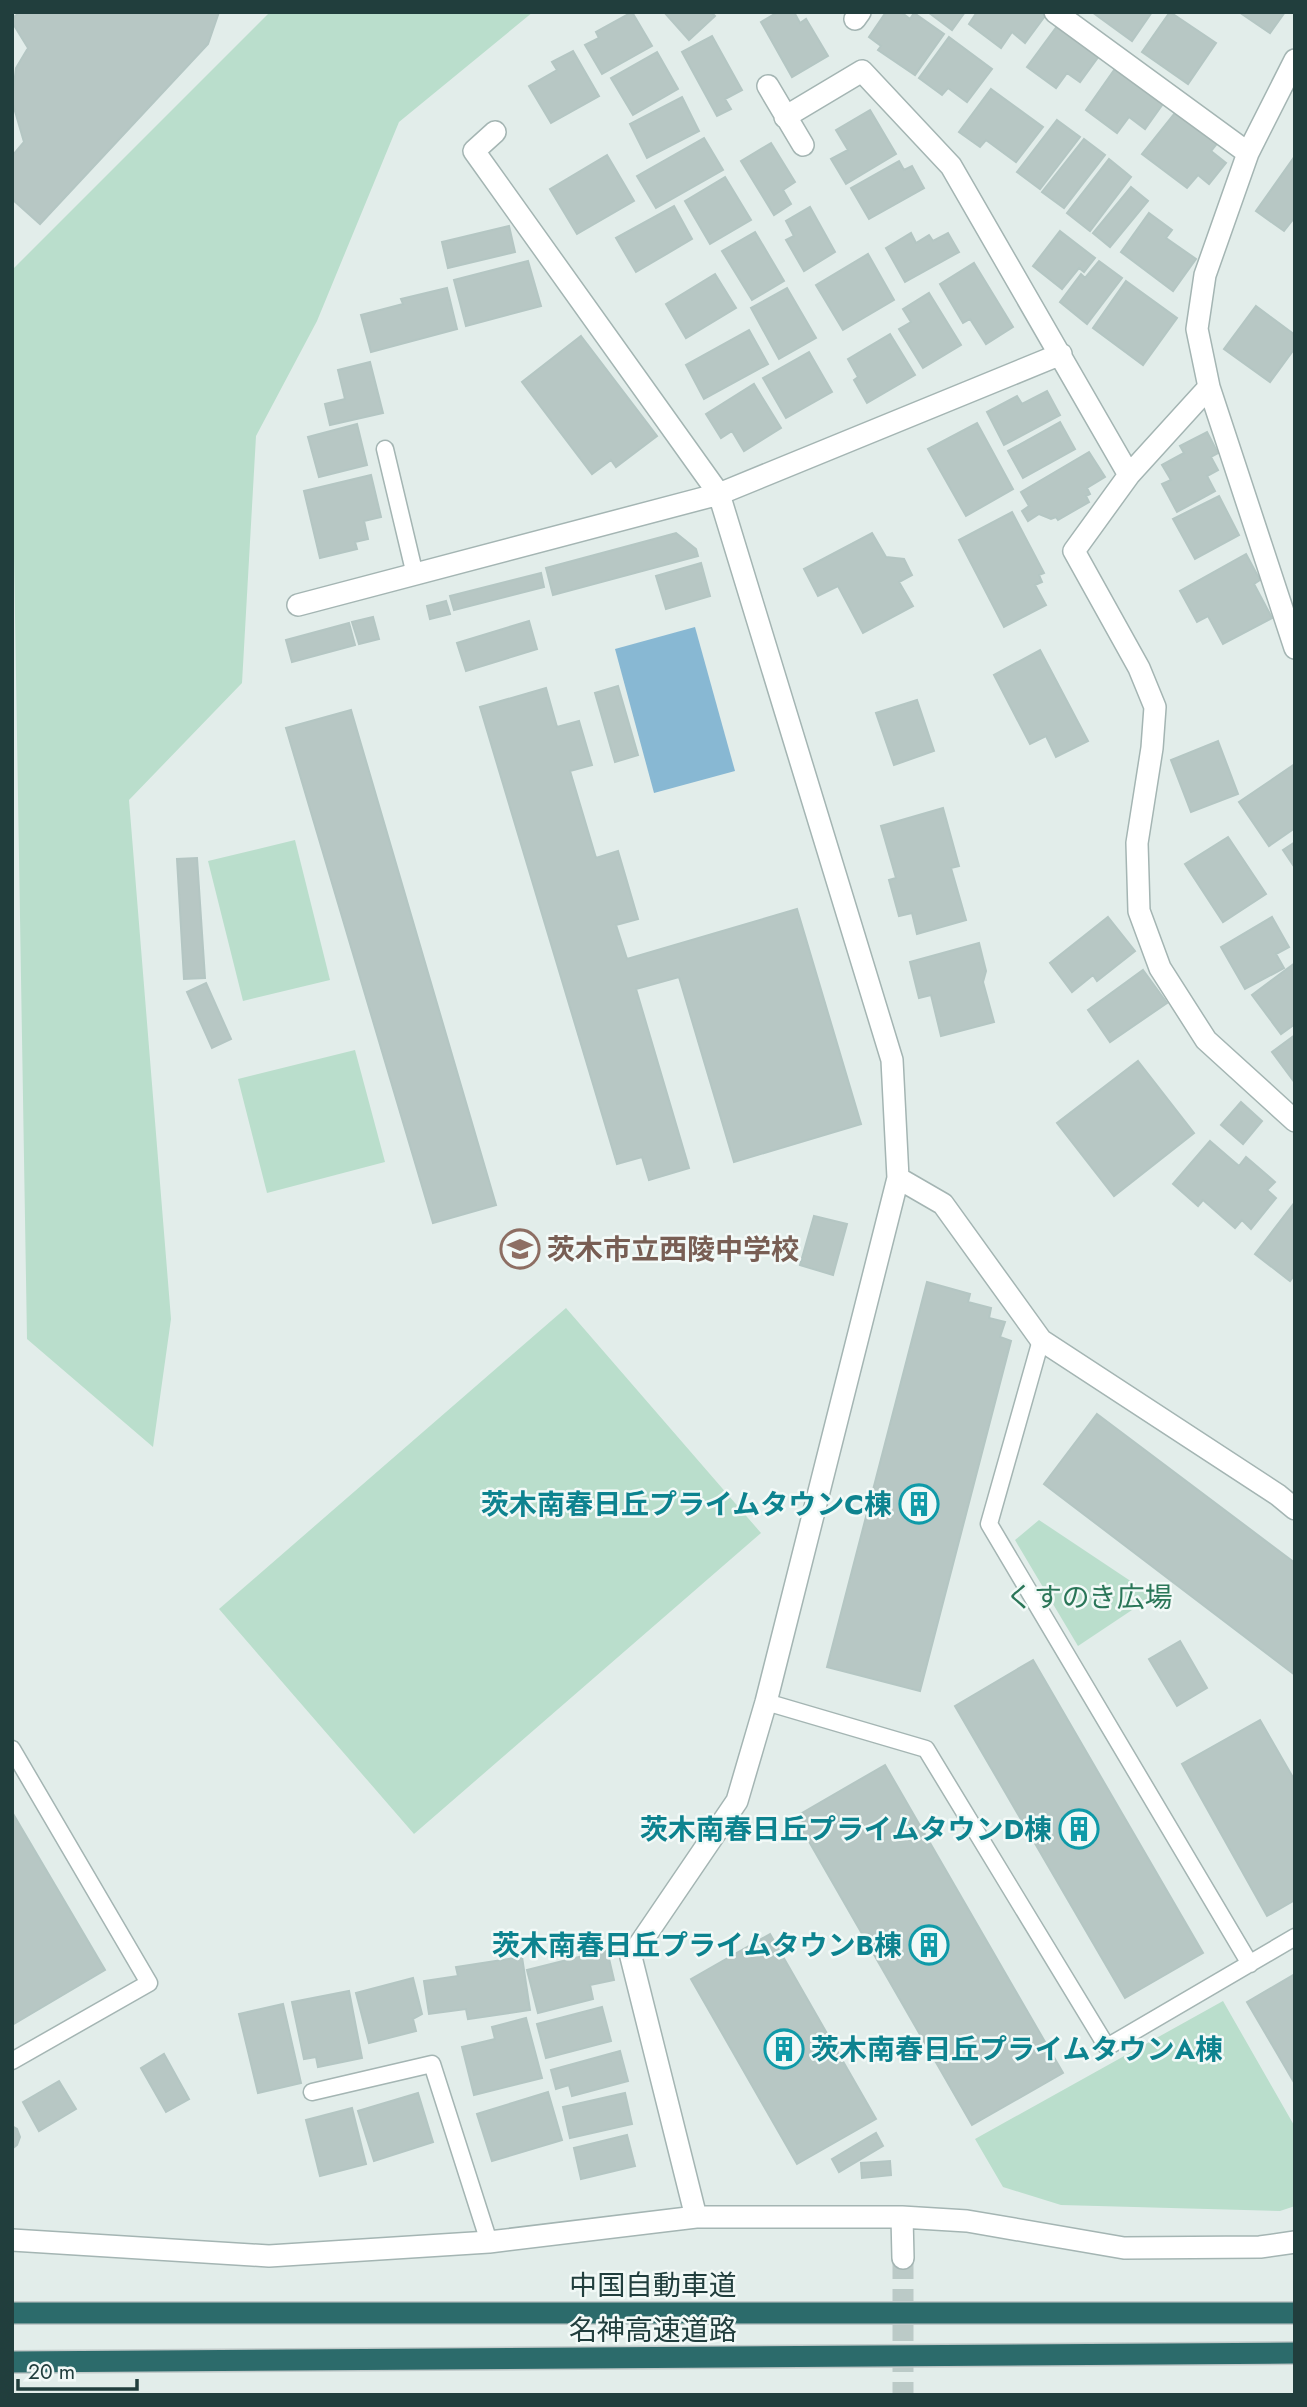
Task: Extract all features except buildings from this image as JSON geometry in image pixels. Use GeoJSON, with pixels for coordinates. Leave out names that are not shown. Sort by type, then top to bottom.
{"type":"FeatureCollection","features":[{"type":"Feature","properties":{"kind":"highway","name":"中国自動車道"},"geometry":{"type":"LineString","coordinates":[[12,2313],[1295,2313]]}},
{"type":"Feature","properties":{"kind":"highway","name":"名神高速道路"},"geometry":{"type":"LineString","coordinates":[[12,2362],[1295,2353]]}},
{"type":"Feature","properties":{"kind":"street"},"geometry":{"type":"LineString","coordinates":[[1055,12],[1248,153]]}},
{"type":"Feature","properties":{"kind":"street"},"geometry":{"type":"LineString","coordinates":[[1293,639],[1209,387],[1198,329],[1205,275],[1248,153],[1295,60]]}},
{"type":"Feature","properties":{"kind":"street"},"geometry":{"type":"LineString","coordinates":[[785,117],[862,71],[951,166],[1129,475]]}},
{"type":"Feature","properties":{"kind":"street"},"geometry":{"type":"LineString","coordinates":[[768,86],[803,145]]}},
{"type":"Feature","properties":{"kind":"street"},"geometry":{"type":"LineString","coordinates":[[495,132],[474,151],[719,494],[891,1060],[898,1178],[766,1702],[737,1801],[631,1957],[696,2217]]}},
{"type":"Feature","properties":{"kind":"street"},"geometry":{"type":"LineString","coordinates":[[298,606],[719,494],[1061,354]]}},
{"type":"Feature","properties":{"kind":"street"},"geometry":{"type":"LineString","coordinates":[[1209,387],[1129,475],[1074,551],[1139,668],[1155,707],[1152,748],[1137,843],[1139,911],[1160,968],[1206,1040],[1295,1121]]}},
{"type":"Feature","properties":{"kind":"street"},"geometry":{"type":"LineString","coordinates":[[898,1178],[943,1204],[1041,1340],[1278,1495],[1295,1509]]}},
{"type":"Feature","properties":{"kind":"street"},"geometry":{"type":"LineString","coordinates":[[12,2240],[269,2256],[489,2242],[696,2217],[902,2217],[967,2221],[1124,2248],[1260,2247],[1295,2242]]}},
{"type":"Feature","properties":{"kind":"street"},"geometry":{"type":"LineString","coordinates":[[902,2217],[903,2258]]}},
{"type":"Feature","properties":{"kind":"lane"},"geometry":{"type":"LineString","coordinates":[[385,449],[415,575]]}},
{"type":"Feature","properties":{"kind":"lane"},"geometry":{"type":"LineString","coordinates":[[1041,1340],[989,1524],[1250,1964]]}},
{"type":"Feature","properties":{"kind":"lane"},"geometry":{"type":"LineString","coordinates":[[766,1702],[926,1749],[1107,2047],[1295,1937]]}},
{"type":"Feature","properties":{"kind":"lane"},"geometry":{"type":"LineString","coordinates":[[12,1749],[149,1983],[12,2061]]}},
{"type":"Feature","properties":{"kind":"lane"},"geometry":{"type":"LineString","coordinates":[[312,2092],[432,2064],[489,2242]]}},
{"type":"Feature","properties":{"kind":"green space"},"geometry":{"type":"Polygon","coordinates":[[[270,12],[533,12],[399,122],[317,321],[256,436],[242,683],[129,800],[171,1319],[153,1447],[27,1339],[12,434],[12,270],[270,12]]]}},
{"type":"Feature","properties":{"kind":"green space"},"geometry":{"type":"Polygon","coordinates":[[[295,840],[330,980],[243,1001],[208,861],[295,840]]]}},
{"type":"Feature","properties":{"kind":"green space"},"geometry":{"type":"Polygon","coordinates":[[[355,1050],[385,1162],[267,1193],[238,1079],[355,1050]]]}},
{"type":"Feature","properties":{"kind":"green space"},"geometry":{"type":"Polygon","coordinates":[[[566,1308],[761,1533],[414,1834],[219,1609],[566,1308]]]}},
{"type":"Feature","properties":{"kind":"green space","name":"くすのき広場"},"geometry":{"type":"Polygon","coordinates":[[[1039,1520],[1153,1596],[1078,1646],[1015,1540],[1039,1520]]]}},
{"type":"Feature","properties":{"kind":"green space"},"geometry":{"type":"Polygon","coordinates":[[[1223,2001],[1295,2127],[1295,2206],[1280,2211],[1061,2205],[1003,2187],[975,2139],[1223,2001]]]}},
{"type":"Feature","properties":{"kind":"water"},"geometry":{"type":"Polygon","coordinates":[[[695,627],[735,771],[654,793],[615,649],[695,627]]]}},
{"type":"Feature","properties":{"kind":"tunnel"},"geometry":{"type":"LineString","coordinates":[[903,2258],[903,2395]]}},
{"type":"Feature","properties":{"kind":"place","name":"茨木市立西陵中学校"},"geometry":{"type":"Point","coordinates":[520,1249]}},
{"type":"Feature","properties":{"kind":"place","name":"茨木南春日丘プライムタウンC棟"},"geometry":{"type":"Point","coordinates":[919,1504]}},
{"type":"Feature","properties":{"kind":"place","name":"茨木南春日丘プライムタウンD棟"},"geometry":{"type":"Point","coordinates":[1079,1829]}},
{"type":"Feature","properties":{"kind":"place","name":"茨木南春日丘プライムタウンB棟"},"geometry":{"type":"Point","coordinates":[929,1945]}},
{"type":"Feature","properties":{"kind":"place","name":"茨木南春日丘プライムタウンA棟"},"geometry":{"type":"Point","coordinates":[784,2049]}}]}
